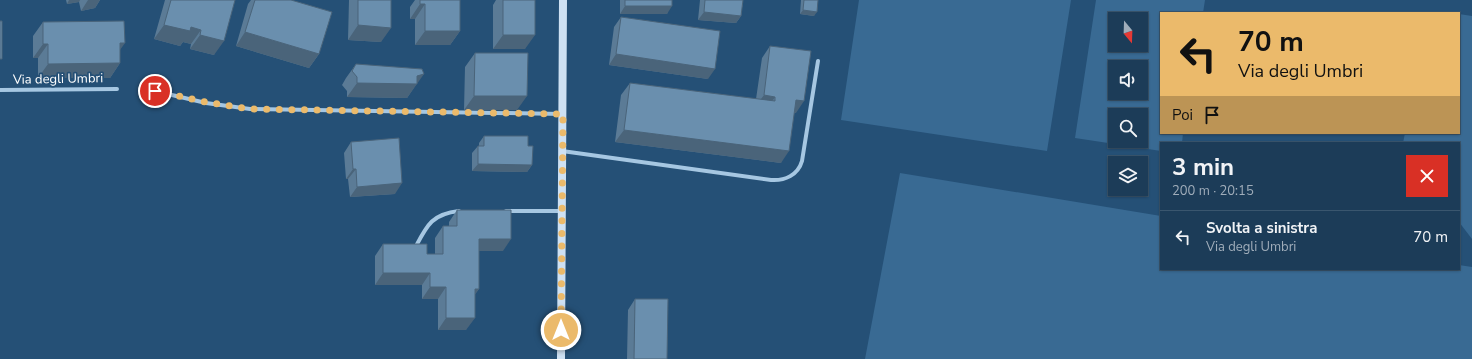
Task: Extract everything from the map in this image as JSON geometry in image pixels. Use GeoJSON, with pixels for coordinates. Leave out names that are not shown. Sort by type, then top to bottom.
{"type":"FeatureCollection","features":[{"type":"Feature","properties":{"kind":"street"},"geometry":{"type":"LineString","coordinates":[[561,359],[563,0]]}},
{"type":"Feature","properties":{"kind":"street"},"geometry":{"type":"LineString","coordinates":[[562,151],[771,180],[786,178],[797,171],[802,161],[818,61]]}},
{"type":"Feature","properties":{"kind":"street"},"geometry":{"type":"LineString","coordinates":[[142,88],[206,102],[250,109],[563,114]]}},
{"type":"Feature","properties":{"kind":"street","name":"Via degli Umbri"},"geometry":{"type":"LineString","coordinates":[[0,90],[117,89]]}},
{"type":"Feature","properties":{"kind":"street"},"geometry":{"type":"LineString","coordinates":[[415,248],[424,229],[433,220],[449,213],[464,211]]}},
{"type":"Feature","properties":{"kind":"street"},"geometry":{"type":"LineString","coordinates":[[502,211],[562,212]]}},
{"type":"Feature","properties":{"kind":"shaded area"},"geometry":{"type":"Polygon","coordinates":[[[859,0],[1071,0],[1047,151],[841,120],[859,0]]]}},
{"type":"Feature","properties":{"kind":"shaded area"},"geometry":{"type":"Polygon","coordinates":[[[1096,0],[1205,0],[1203,12],[1160,12],[1160,134],[1183,134],[1182,142],[1160,142],[1160,151],[1141,148],[1148,148],[1148,108],[1108,108],[1108,143],[1075,138],[1096,0]]]}},
{"type":"Feature","properties":{"kind":"shaded area"},"geometry":{"type":"Polygon","coordinates":[[[1460,14],[1472,16],[1472,239],[1460,223],[1460,142],[1403,142],[1405,134],[1460,134],[1460,14]]]}},
{"type":"Feature","properties":{"kind":"shaded area"},"geometry":{"type":"Polygon","coordinates":[[[900,173],[1160,216],[1160,270],[1460,270],[1460,265],[1472,267],[1472,359],[865,359],[900,173]]]}},
{"type":"Feature","properties":{"kind":"building"},"geometry":{"type":"Polygon","coordinates":[[[171,0],[235,0],[224,41],[200,35],[201,30],[191,27],[190,31],[164,25],[171,0]]]}},
{"type":"Feature","properties":{"kind":"building"},"geometry":{"type":"Polygon","coordinates":[[[255,0],[291,0],[332,12],[319,54],[245,32],[255,0]]]}},
{"type":"Feature","properties":{"kind":"building"},"geometry":{"type":"Polygon","coordinates":[[[358,0],[391,0],[391,28],[358,25],[358,0]]]}},
{"type":"Feature","properties":{"kind":"building"},"geometry":{"type":"Polygon","coordinates":[[[420,0],[460,0],[460,31],[425,31],[425,4],[420,4],[420,0]]]}},
{"type":"Feature","properties":{"kind":"building"},"geometry":{"type":"Polygon","coordinates":[[[503,0],[535,0],[535,35],[503,35],[503,0]]]}},
{"type":"Feature","properties":{"kind":"building"},"geometry":{"type":"Polygon","coordinates":[[[625,0],[672,0],[672,6],[625,6],[625,0]]]}},
{"type":"Feature","properties":{"kind":"building"},"geometry":{"type":"Polygon","coordinates":[[[705,0],[743,0],[741,16],[704,12],[705,0]]]}},
{"type":"Feature","properties":{"kind":"building"},"geometry":{"type":"Polygon","coordinates":[[[804,0],[818,0],[817,12],[803,10],[804,0]]]}},
{"type":"Feature","properties":{"kind":"building"},"geometry":{"type":"Polygon","coordinates":[[[621,17],[720,31],[715,69],[616,54],[621,17]]]}},
{"type":"Feature","properties":{"kind":"building"},"geometry":{"type":"Polygon","coordinates":[[[0,21],[2,21],[2,59],[0,59],[0,21]]]}},
{"type":"Feature","properties":{"kind":"building"},"geometry":{"type":"Polygon","coordinates":[[[124,21],[125,43],[120,43],[120,63],[48,64],[48,44],[43,44],[43,22],[124,21]]]}},
{"type":"Feature","properties":{"kind":"building"},"geometry":{"type":"Polygon","coordinates":[[[770,46],[811,51],[804,101],[796,100],[789,151],[624,130],[630,83],[775,101],[775,97],[764,95],[770,46]]]}},
{"type":"Feature","properties":{"kind":"building"},"geometry":{"type":"Polygon","coordinates":[[[475,53],[528,53],[527,96],[474,96],[475,53]]]}},
{"type":"Feature","properties":{"kind":"building"},"geometry":{"type":"Polygon","coordinates":[[[356,64],[422,69],[424,74],[417,76],[417,84],[357,83],[357,77],[352,71],[356,64]]]}},
{"type":"Feature","properties":{"kind":"building"},"geometry":{"type":"Polygon","coordinates":[[[484,136],[528,136],[528,146],[533,146],[532,165],[478,164],[478,146],[484,146],[484,136]]]}},
{"type":"Feature","properties":{"kind":"building"},"geometry":{"type":"Polygon","coordinates":[[[399,138],[402,183],[357,187],[356,169],[353,169],[351,142],[399,138]]]}},
{"type":"Feature","properties":{"kind":"building"},"geometry":{"type":"Polygon","coordinates":[[[457,210],[511,210],[511,239],[479,239],[479,289],[475,289],[475,318],[446,318],[446,287],[430,287],[430,273],[383,273],[383,244],[427,244],[427,254],[443,254],[443,226],[457,226],[457,210]]]}},
{"type":"Feature","properties":{"kind":"building"},"geometry":{"type":"Polygon","coordinates":[[[635,299],[668,299],[667,359],[634,359],[635,299]]]}},
{"type":"Feature","properties":{"kind":"route"},"geometry":{"type":"LineString","coordinates":[[155,91],[206,102],[250,109],[563,114],[561,330]]}}]}
